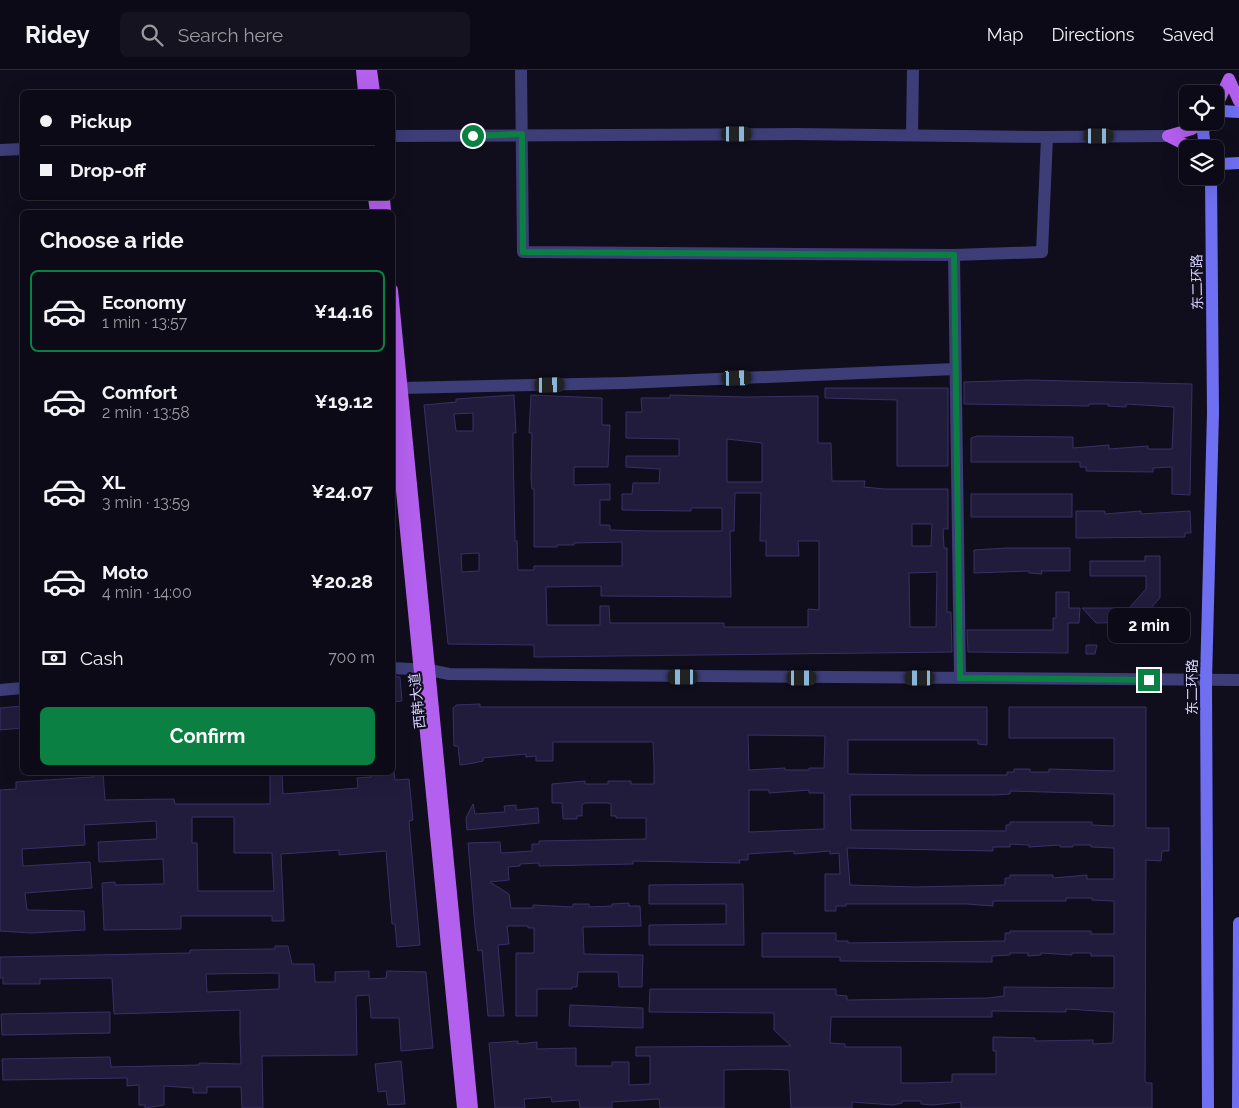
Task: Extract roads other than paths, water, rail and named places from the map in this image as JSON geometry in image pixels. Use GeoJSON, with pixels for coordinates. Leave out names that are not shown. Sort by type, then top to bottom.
{"type":"FeatureCollection","features":[{"type":"Feature","properties":{"kind":"main road"},"geometry":{"type":"LineString","coordinates":[[362,70],[364,90]]}},
{"type":"Feature","properties":{"kind":"main road"},"geometry":{"type":"LineString","coordinates":[[371,70],[374,90]]}},
{"type":"Feature","properties":{"kind":"main road"},"geometry":{"type":"LineString","coordinates":[[1229,75],[1239,101]]}},
{"type":"Feature","properties":{"kind":"main road"},"geometry":{"type":"LineString","coordinates":[[1224,87],[1229,75]]}},
{"type":"Feature","properties":{"kind":"main road"},"geometry":{"type":"LineString","coordinates":[[1224,111],[1239,112]]}},
{"type":"Feature","properties":{"kind":"main road"},"geometry":{"type":"LineString","coordinates":[[1168,136],[1189,130]]}},
{"type":"Feature","properties":{"kind":"main road"},"geometry":{"type":"LineString","coordinates":[[1168,136],[1179,142]]}},
{"type":"Feature","properties":{"kind":"main road"},"geometry":{"type":"LineString","coordinates":[[1224,164],[1239,163]]}},
{"type":"Feature","properties":{"kind":"main road","name":"东二环路"},"geometry":{"type":"LineString","coordinates":[[1208,1108],[1206,680],[1213,413],[1211,185]]}},
{"type":"Feature","properties":{"kind":"main road","name":"西韩大道"},"geometry":{"type":"LineString","coordinates":[[395,349],[397,388],[463,1108]]}},
{"type":"Feature","properties":{"kind":"main road","name":"西韩大道"},"geometry":{"type":"LineString","coordinates":[[424,670],[472,1108]]}},
{"type":"Feature","properties":{"kind":"main road"},"geometry":{"type":"LineString","coordinates":[[1238,1108],[1239,923]]}},
{"type":"Feature","properties":{"kind":"street"},"geometry":{"type":"LineString","coordinates":[[521,70],[523,252],[954,255],[1042,252],[1047,137]]}},
{"type":"Feature","properties":{"kind":"street"},"geometry":{"type":"LineString","coordinates":[[912,135],[913,70]]}},
{"type":"Feature","properties":{"kind":"street"},"geometry":{"type":"LineString","coordinates":[[395,136],[522,134],[1168,136]]}},
{"type":"Feature","properties":{"kind":"street"},"geometry":{"type":"LineString","coordinates":[[0,150],[20,149]]}},
{"type":"Feature","properties":{"kind":"street"},"geometry":{"type":"LineString","coordinates":[[954,255],[960,678]]}},
{"type":"Feature","properties":{"kind":"street"},"geometry":{"type":"LineString","coordinates":[[397,388],[625,383],[955,369]]}},
{"type":"Feature","properties":{"kind":"street"},"geometry":{"type":"LineString","coordinates":[[395,668],[449,674],[1239,680]]}},
{"type":"Feature","properties":{"kind":"street"},"geometry":{"type":"LineString","coordinates":[[0,690],[20,688]]}}]}
